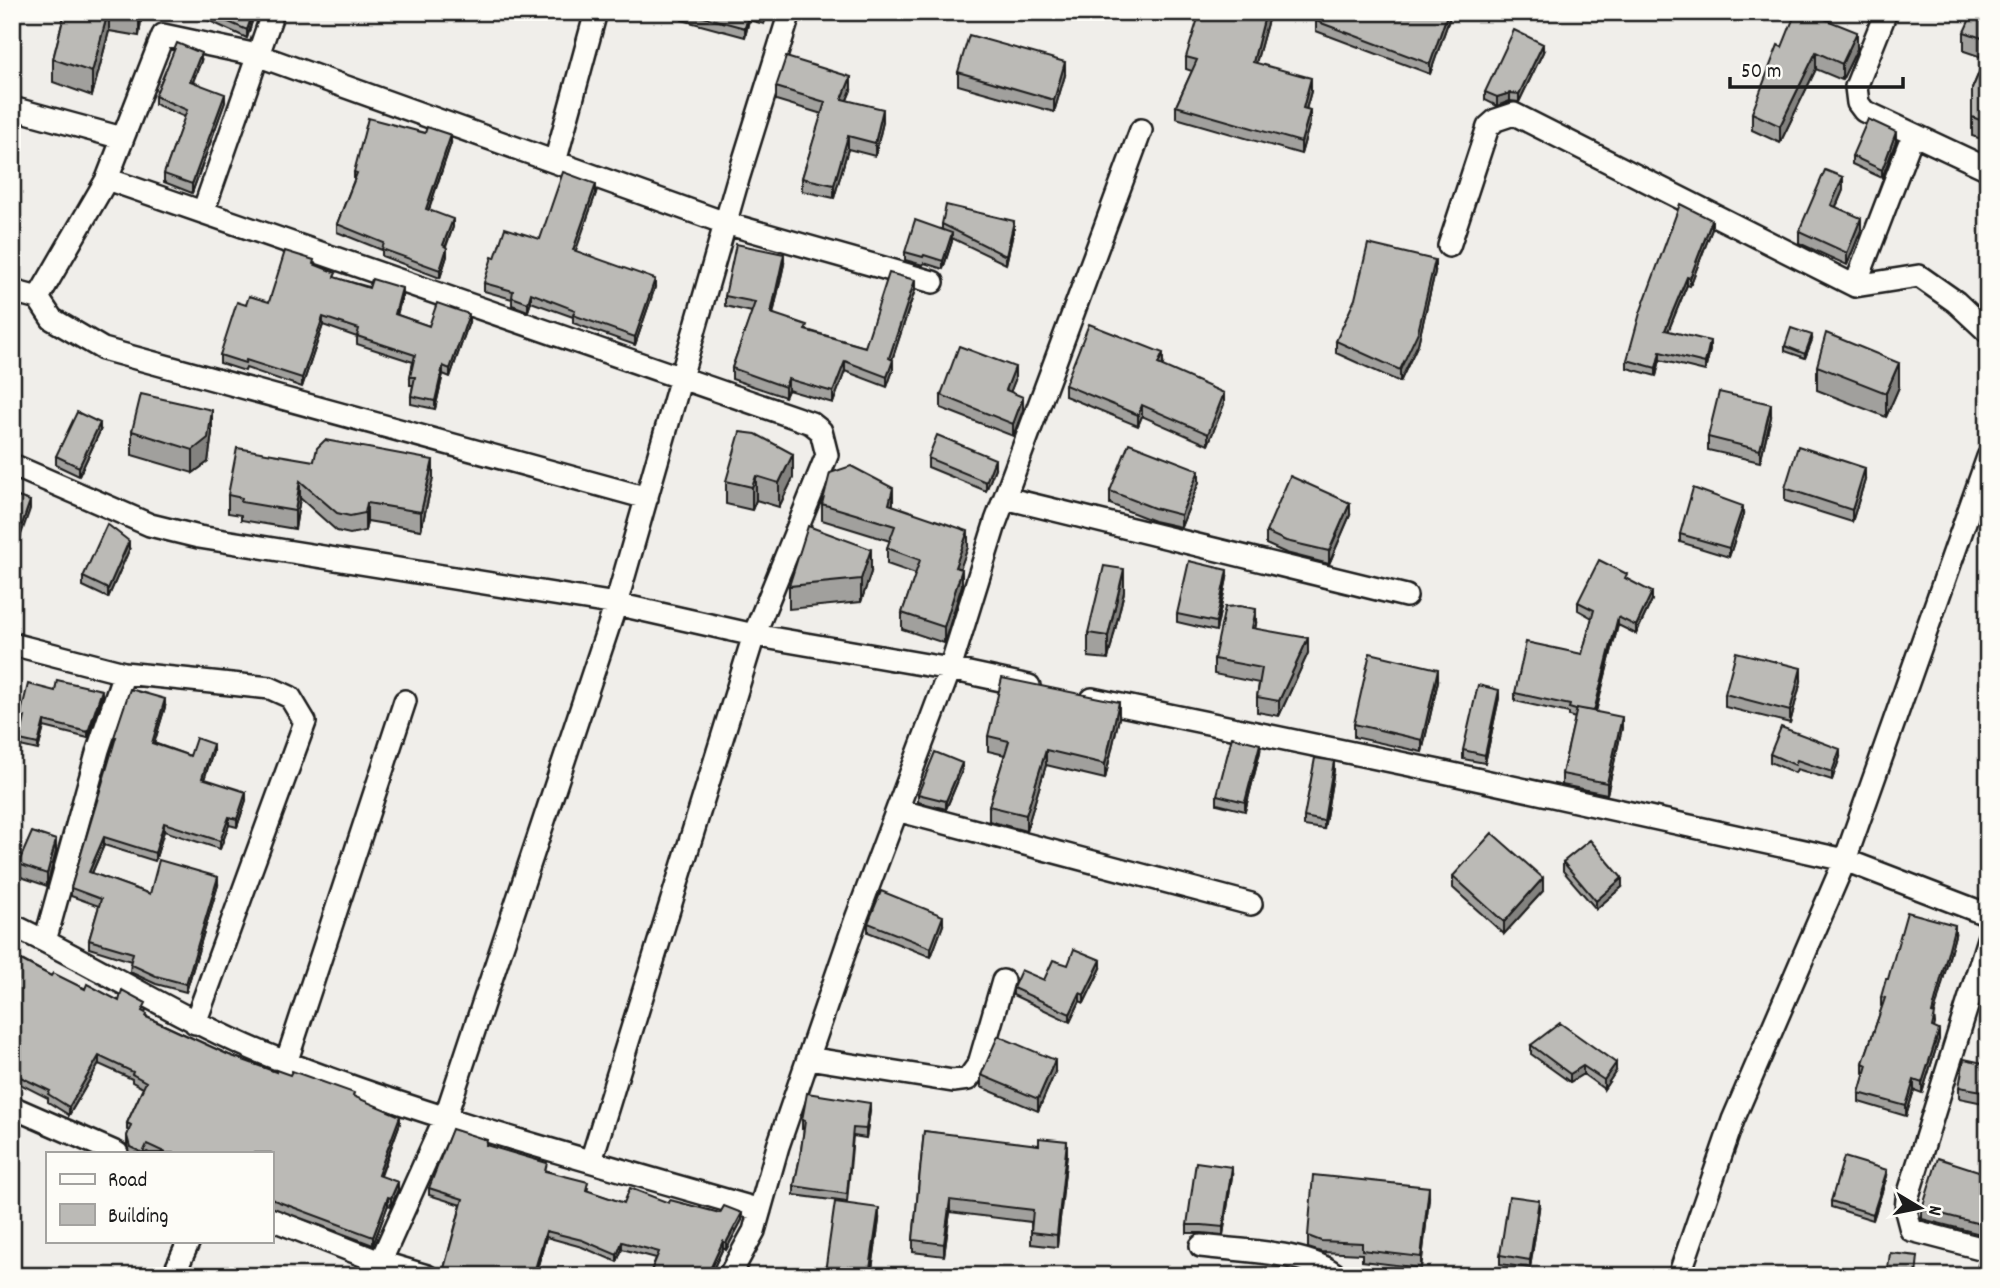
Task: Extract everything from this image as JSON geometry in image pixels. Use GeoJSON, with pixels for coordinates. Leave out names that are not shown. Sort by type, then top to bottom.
{"type":"FeatureCollection","features":[{"type":"Feature","properties":{"kind":"street"},"geometry":{"type":"LineString","coordinates":[[203,212],[273,12]]}},
{"type":"Feature","properties":{"kind":"street"},"geometry":{"type":"LineString","coordinates":[[555,162],[596,12]]}},
{"type":"Feature","properties":{"kind":"street"},"geometry":{"type":"LineString","coordinates":[[377,1269],[445,1118],[616,604],[725,223],[790,12]]}},
{"type":"Feature","properties":{"kind":"street"},"geometry":{"type":"LineString","coordinates":[[1886,12],[1856,88],[1855,96],[1864,111],[1988,169]]}},
{"type":"Feature","properties":{"kind":"street"},"geometry":{"type":"LineString","coordinates":[[38,298],[107,179],[163,35],[257,55],[725,223],[933,282]]}},
{"type":"Feature","properties":{"kind":"street"},"geometry":{"type":"LineString","coordinates":[[12,108],[122,138]]}},
{"type":"Feature","properties":{"kind":"street"},"geometry":{"type":"LineString","coordinates":[[1449,246],[1488,127],[1496,120],[1514,114],[1855,286],[1919,276],[1956,302],[1988,332]]}},
{"type":"Feature","properties":{"kind":"street"},"geometry":{"type":"LineString","coordinates":[[729,1276],[754,1231],[808,1058],[856,919],[950,669],[1004,498],[1141,131]]}},
{"type":"Feature","properties":{"kind":"street"},"geometry":{"type":"LineString","coordinates":[[1855,286],[1913,134]]}},
{"type":"Feature","properties":{"kind":"street"},"geometry":{"type":"LineString","coordinates":[[107,179],[681,377],[811,423],[821,431],[827,456],[754,635],[592,1161]]}},
{"type":"Feature","properties":{"kind":"street"},"geometry":{"type":"LineString","coordinates":[[12,291],[38,298],[52,318],[103,349],[646,498]]}},
{"type":"Feature","properties":{"kind":"street"},"geometry":{"type":"LineString","coordinates":[[1679,1276],[1733,1120],[1845,860],[1988,457]]}},
{"type":"Feature","properties":{"kind":"street"},"geometry":{"type":"LineString","coordinates":[[12,465],[150,525],[199,537],[616,604],[754,635],[950,669],[1045,689]]}},
{"type":"Feature","properties":{"kind":"street"},"geometry":{"type":"LineString","coordinates":[[1004,498],[1406,596]]}},
{"type":"Feature","properties":{"kind":"street"},"geometry":{"type":"LineString","coordinates":[[12,644],[124,673],[270,688],[290,697],[305,722],[194,1023]]}},
{"type":"Feature","properties":{"kind":"street"},"geometry":{"type":"LineString","coordinates":[[45,941],[98,750],[124,673]]}},
{"type":"Feature","properties":{"kind":"street"},"geometry":{"type":"LineString","coordinates":[[1072,694],[1845,860],[1988,915]]}},
{"type":"Feature","properties":{"kind":"street"},"geometry":{"type":"LineString","coordinates":[[286,1063],[405,701]]}},
{"type":"Feature","properties":{"kind":"street"},"geometry":{"type":"LineString","coordinates":[[897,810],[1251,904]]}},
{"type":"Feature","properties":{"kind":"street"},"geometry":{"type":"LineString","coordinates":[[12,925],[194,1023],[286,1063],[445,1118],[760,1210]]}},
{"type":"Feature","properties":{"kind":"street"},"geometry":{"type":"LineString","coordinates":[[1988,939],[1906,1199],[1911,1230],[1988,1250]]}},
{"type":"Feature","properties":{"kind":"street"},"geometry":{"type":"LineString","coordinates":[[808,1058],[953,1081],[968,1079],[979,1064],[1003,981]]}},
{"type":"Feature","properties":{"kind":"street"},"geometry":{"type":"LineString","coordinates":[[12,1107],[115,1152]]}},
{"type":"Feature","properties":{"kind":"street"},"geometry":{"type":"LineString","coordinates":[[273,1220],[377,1269],[427,1276]]}},
{"type":"Feature","properties":{"kind":"street"},"geometry":{"type":"LineString","coordinates":[[173,1276],[189,1242]]}},
{"type":"Feature","properties":{"kind":"street"},"geometry":{"type":"LineString","coordinates":[[1201,1246],[1306,1259],[1322,1265],[1337,1276]]}},
{"type":"Feature","properties":{"kind":"building"},"geometry":{"type":"Polygon","coordinates":[[[65,12],[108,12],[92,72],[53,59],[65,12]]]}},
{"type":"Feature","properties":{"kind":"building"},"geometry":{"type":"Polygon","coordinates":[[[205,12],[253,12],[247,30],[205,12]]]}},
{"type":"Feature","properties":{"kind":"building"},"geometry":{"type":"Polygon","coordinates":[[[685,12],[749,12],[745,28],[685,12]]]}},
{"type":"Feature","properties":{"kind":"building"},"geometry":{"type":"Polygon","coordinates":[[[1200,12],[1266,12],[1253,62],[1311,78],[1303,108],[1310,110],[1301,142],[1176,106],[1197,60],[1186,57],[1200,12]]]}},
{"type":"Feature","properties":{"kind":"building"},"geometry":{"type":"Polygon","coordinates":[[[1318,12],[1448,12],[1430,64],[1316,21],[1318,12]]]}},
{"type":"Feature","properties":{"kind":"building"},"geometry":{"type":"Polygon","coordinates":[[[1796,12],[1807,12],[1857,32],[1842,64],[1816,52],[1780,126],[1752,113],[1778,45],[1782,47],[1796,12]]]}},
{"type":"Feature","properties":{"kind":"building"},"geometry":{"type":"Polygon","coordinates":[[[1973,12],[1988,12],[1988,40],[1964,32],[1973,12]]]}},
{"type":"Feature","properties":{"kind":"building"},"geometry":{"type":"Polygon","coordinates":[[[1514,30],[1543,44],[1519,94],[1510,93],[1497,97],[1485,92],[1514,30]]]}},
{"type":"Feature","properties":{"kind":"building"},"geometry":{"type":"Polygon","coordinates":[[[969,35],[1065,62],[1054,100],[958,72],[969,35]]]}},
{"type":"Feature","properties":{"kind":"building"},"geometry":{"type":"Polygon","coordinates":[[[177,43],[201,53],[190,81],[225,94],[192,184],[164,174],[187,110],[155,96],[177,43]]]}},
{"type":"Feature","properties":{"kind":"building"},"geometry":{"type":"Polygon","coordinates":[[[1988,52],[1988,123],[1972,117],[1972,89],[1988,52]]]}},
{"type":"Feature","properties":{"kind":"building"},"geometry":{"type":"Polygon","coordinates":[[[786,57],[851,77],[842,99],[883,109],[875,143],[848,136],[834,185],[802,178],[825,102],[776,87],[786,57]]]}},
{"type":"Feature","properties":{"kind":"building"},"geometry":{"type":"Polygon","coordinates":[[[368,118],[425,133],[427,127],[451,135],[426,209],[453,219],[443,245],[447,248],[440,270],[382,249],[384,243],[337,224],[357,173],[354,172],[368,118]]]}},
{"type":"Feature","properties":{"kind":"building"},"geometry":{"type":"Polygon","coordinates":[[[1868,119],[1896,132],[1882,170],[1852,156],[1868,119]]]}},
{"type":"Feature","properties":{"kind":"building"},"geometry":{"type":"Polygon","coordinates":[[[1825,170],[1843,177],[1831,205],[1861,218],[1847,253],[1799,231],[1825,170]]]}},
{"type":"Feature","properties":{"kind":"building"},"geometry":{"type":"Polygon","coordinates":[[[563,172],[596,184],[573,250],[655,279],[635,337],[573,315],[575,310],[531,293],[528,303],[512,297],[513,291],[484,283],[505,228],[540,239],[563,172]]]}},
{"type":"Feature","properties":{"kind":"building"},"geometry":{"type":"Polygon","coordinates":[[[1680,204],[1712,220],[1690,278],[1687,277],[1665,330],[1710,341],[1705,363],[1660,352],[1656,368],[1627,360],[1640,313],[1680,204]]]}},
{"type":"Feature","properties":{"kind":"building"},"geometry":{"type":"Polygon","coordinates":[[[946,205],[1014,221],[1006,256],[942,224],[946,205]]]}},
{"type":"Feature","properties":{"kind":"building"},"geometry":{"type":"Polygon","coordinates":[[[915,220],[952,233],[943,261],[905,252],[915,220]]]}},
{"type":"Feature","properties":{"kind":"building"},"geometry":{"type":"Polygon","coordinates":[[[736,244],[784,254],[771,313],[807,325],[805,330],[865,347],[889,273],[915,280],[889,358],[893,360],[887,377],[845,361],[833,392],[788,379],[785,387],[732,368],[755,302],[725,296],[736,244]]]}},
{"type":"Feature","properties":{"kind":"building"},"geometry":{"type":"Polygon","coordinates":[[[1368,244],[1435,260],[1418,332],[1400,370],[1336,341],[1355,299],[1368,244]]]}},
{"type":"Feature","properties":{"kind":"building"},"geometry":{"type":"Polygon","coordinates":[[[285,251],[314,260],[313,264],[336,273],[334,277],[369,288],[372,279],[402,288],[395,314],[429,326],[437,303],[469,314],[450,369],[443,366],[435,401],[411,396],[415,377],[410,377],[415,355],[357,336],[359,329],[323,317],[302,378],[246,360],[245,363],[220,355],[237,302],[246,305],[249,296],[269,302],[285,251]]]}},
{"type":"Feature","properties":{"kind":"building"},"geometry":{"type":"Polygon","coordinates":[[[1089,324],[1163,353],[1158,364],[1224,393],[1208,434],[1142,405],[1138,415],[1065,385],[1089,324]]]}},
{"type":"Feature","properties":{"kind":"building"},"geometry":{"type":"Polygon","coordinates":[[[1791,328],[1812,335],[1805,354],[1785,346],[1791,328]]]}},
{"type":"Feature","properties":{"kind":"building"},"geometry":{"type":"Polygon","coordinates":[[[1826,333],[1899,363],[1886,393],[1817,366],[1826,333]]]}},
{"type":"Feature","properties":{"kind":"building"},"geometry":{"type":"Polygon","coordinates":[[[959,346],[1015,367],[1006,390],[1023,397],[1013,424],[941,395],[959,346]]]}},
{"type":"Feature","properties":{"kind":"building"},"geometry":{"type":"Polygon","coordinates":[[[1719,392],[1771,404],[1760,450],[1708,437],[1719,392]]]}},
{"type":"Feature","properties":{"kind":"building"},"geometry":{"type":"Polygon","coordinates":[[[141,394],[212,410],[208,438],[193,450],[132,431],[141,394]]]}},
{"type":"Feature","properties":{"kind":"building"},"geometry":{"type":"Polygon","coordinates":[[[77,412],[100,423],[79,467],[56,456],[77,412]]]}},
{"type":"Feature","properties":{"kind":"building"},"geometry":{"type":"Polygon","coordinates":[[[740,432],[756,434],[793,454],[779,483],[756,476],[752,487],[726,481],[740,432]]]}},
{"type":"Feature","properties":{"kind":"building"},"geometry":{"type":"Polygon","coordinates":[[[937,435],[995,459],[986,482],[928,458],[937,435]]]}},
{"type":"Feature","properties":{"kind":"building"},"geometry":{"type":"Polygon","coordinates":[[[325,440],[433,460],[421,512],[367,503],[365,513],[350,516],[337,513],[300,481],[295,511],[241,502],[242,498],[228,495],[237,448],[314,461],[317,448],[325,440]]]}},
{"type":"Feature","properties":{"kind":"building"},"geometry":{"type":"Polygon","coordinates":[[[1129,443],[1199,470],[1181,515],[1110,491],[1129,443]]]}},
{"type":"Feature","properties":{"kind":"building"},"geometry":{"type":"Polygon","coordinates":[[[1798,446],[1865,468],[1852,510],[1785,488],[1798,446]]]}},
{"type":"Feature","properties":{"kind":"building"},"geometry":{"type":"Polygon","coordinates":[[[851,466],[893,488],[889,504],[968,531],[955,567],[962,569],[944,627],[902,613],[920,560],[887,548],[895,526],[822,504],[830,473],[851,466]]]}},
{"type":"Feature","properties":{"kind":"building"},"geometry":{"type":"Polygon","coordinates":[[[1290,476],[1350,503],[1329,551],[1286,541],[1266,532],[1290,476]]]}},
{"type":"Feature","properties":{"kind":"building"},"geometry":{"type":"Polygon","coordinates":[[[1693,488],[1743,506],[1729,548],[1680,534],[1693,488]]]}},
{"type":"Feature","properties":{"kind":"building"},"geometry":{"type":"Polygon","coordinates":[[[12,495],[30,501],[12,553],[12,495]]]}},
{"type":"Feature","properties":{"kind":"building"},"geometry":{"type":"Polygon","coordinates":[[[107,524],[129,541],[108,589],[83,577],[107,524]]]}},
{"type":"Feature","properties":{"kind":"building"},"geometry":{"type":"Polygon","coordinates":[[[808,526],[871,549],[861,579],[789,586],[808,526]]]}},
{"type":"Feature","properties":{"kind":"building"},"geometry":{"type":"Polygon","coordinates":[[[1599,560],[1627,574],[1625,578],[1652,592],[1636,626],[1618,617],[1594,711],[1576,710],[1569,708],[1570,705],[1515,693],[1526,642],[1582,654],[1594,610],[1578,602],[1599,560]]]}},
{"type":"Feature","properties":{"kind":"building"},"geometry":{"type":"Polygon","coordinates":[[[1189,561],[1227,570],[1216,622],[1177,614],[1189,561]]]}},
{"type":"Feature","properties":{"kind":"building"},"geometry":{"type":"Polygon","coordinates":[[[1104,566],[1124,569],[1108,636],[1088,633],[1104,566]]]}},
{"type":"Feature","properties":{"kind":"building"},"geometry":{"type":"Polygon","coordinates":[[[1225,607],[1256,609],[1252,628],[1308,638],[1279,701],[1257,697],[1262,668],[1214,659],[1225,607]]]}},
{"type":"Feature","properties":{"kind":"building"},"geometry":{"type":"Polygon","coordinates":[[[1736,652],[1801,668],[1790,711],[1725,694],[1736,652]]]}},
{"type":"Feature","properties":{"kind":"building"},"geometry":{"type":"Polygon","coordinates":[[[1370,653],[1438,669],[1422,740],[1354,724],[1370,653]]]}},
{"type":"Feature","properties":{"kind":"building"},"geometry":{"type":"Polygon","coordinates":[[[1002,678],[1119,702],[1105,764],[1046,750],[1026,815],[989,806],[1009,741],[988,736],[1002,678]]]}},
{"type":"Feature","properties":{"kind":"building"},"geometry":{"type":"Polygon","coordinates":[[[57,680],[102,690],[88,732],[44,721],[38,744],[20,740],[25,717],[20,717],[28,684],[55,691],[57,680]]]}},
{"type":"Feature","properties":{"kind":"building"},"geometry":{"type":"Polygon","coordinates":[[[1478,685],[1499,690],[1485,755],[1463,750],[1478,685]]]}},
{"type":"Feature","properties":{"kind":"building"},"geometry":{"type":"Polygon","coordinates":[[[130,689],[165,699],[152,743],[190,756],[196,738],[213,744],[202,778],[246,792],[237,819],[229,817],[220,841],[164,823],[155,853],[104,837],[89,872],[150,894],[159,860],[218,877],[186,984],[156,976],[130,964],[133,953],[89,940],[101,899],[71,888],[130,689]]]}},
{"type":"Feature","properties":{"kind":"building"},"geometry":{"type":"Polygon","coordinates":[[[1577,708],[1622,717],[1607,783],[1562,774],[1577,708]]]}},
{"type":"Feature","properties":{"kind":"building"},"geometry":{"type":"Polygon","coordinates":[[[1781,727],[1840,749],[1832,772],[1797,760],[1795,765],[1770,754],[1781,727]]]}},
{"type":"Feature","properties":{"kind":"building"},"geometry":{"type":"Polygon","coordinates":[[[1232,737],[1260,744],[1245,802],[1217,795],[1232,737]]]}},
{"type":"Feature","properties":{"kind":"building"},"geometry":{"type":"Polygon","coordinates":[[[935,752],[962,763],[946,801],[918,794],[935,752]]]}},
{"type":"Feature","properties":{"kind":"building"},"geometry":{"type":"Polygon","coordinates":[[[1315,758],[1334,761],[1324,821],[1304,817],[1315,758]]]}},
{"type":"Feature","properties":{"kind":"building"},"geometry":{"type":"Polygon","coordinates":[[[32,832],[56,840],[47,874],[18,864],[32,832]]]}},
{"type":"Feature","properties":{"kind":"building"},"geometry":{"type":"Polygon","coordinates":[[[1492,833],[1543,878],[1504,922],[1453,876],[1492,833]]]}},
{"type":"Feature","properties":{"kind":"building"},"geometry":{"type":"Polygon","coordinates":[[[1590,840],[1622,878],[1596,901],[1563,862],[1590,840]]]}},
{"type":"Feature","properties":{"kind":"building"},"geometry":{"type":"Polygon","coordinates":[[[881,891],[943,916],[931,948],[868,923],[881,891]]]}},
{"type":"Feature","properties":{"kind":"building"},"geometry":{"type":"Polygon","coordinates":[[[1907,912],[1955,925],[1932,1013],[1935,1014],[1932,1027],[1939,1030],[1922,1083],[1914,1080],[1906,1106],[1859,1093],[1867,1065],[1863,1063],[1885,998],[1881,997],[1907,912]]]}},
{"type":"Feature","properties":{"kind":"building"},"geometry":{"type":"Polygon","coordinates":[[[12,943],[20,946],[15,957],[51,976],[53,973],[85,989],[87,984],[119,1001],[122,990],[146,1003],[142,1011],[147,1014],[146,1017],[229,1055],[276,1072],[290,1075],[292,1071],[354,1093],[353,1096],[400,1116],[378,1175],[398,1182],[391,1198],[388,1197],[373,1237],[273,1200],[273,1152],[164,1152],[147,1144],[141,1152],[130,1147],[127,1136],[131,1125],[127,1123],[146,1082],[132,1074],[133,1072],[99,1056],[69,1107],[48,1094],[50,1091],[12,1073],[12,943]]]}},
{"type":"Feature","properties":{"kind":"building"},"geometry":{"type":"Polygon","coordinates":[[[1074,949],[1101,960],[1084,995],[1080,993],[1070,1014],[1013,988],[1021,970],[1044,980],[1053,960],[1068,965],[1074,949]]]}},
{"type":"Feature","properties":{"kind":"building"},"geometry":{"type":"Polygon","coordinates":[[[1560,1023],[1616,1063],[1604,1080],[1583,1066],[1570,1074],[1531,1045],[1560,1023]]]}},
{"type":"Feature","properties":{"kind":"building"},"geometry":{"type":"Polygon","coordinates":[[[998,1036],[1055,1060],[1038,1099],[981,1075],[998,1036]]]}},
{"type":"Feature","properties":{"kind":"building"},"geometry":{"type":"Polygon","coordinates":[[[1964,1059],[1988,1064],[1988,1092],[1959,1087],[1964,1059]]]}},
{"type":"Feature","properties":{"kind":"building"},"geometry":{"type":"Polygon","coordinates":[[[807,1093],[870,1103],[866,1129],[853,1128],[847,1194],[794,1186],[807,1093]]]}},
{"type":"Feature","properties":{"kind":"building"},"geometry":{"type":"Polygon","coordinates":[[[452,1129],[487,1140],[486,1145],[547,1163],[545,1171],[588,1182],[586,1190],[624,1203],[630,1188],[669,1203],[670,1200],[720,1213],[724,1206],[742,1213],[726,1243],[723,1241],[707,1276],[649,1276],[659,1252],[622,1242],[617,1255],[582,1240],[546,1231],[533,1276],[442,1276],[463,1199],[429,1188],[452,1129]]]}},
{"type":"Feature","properties":{"kind":"building"},"geometry":{"type":"Polygon","coordinates":[[[924,1131],[1039,1145],[1039,1138],[1067,1141],[1057,1235],[1031,1232],[1033,1210],[950,1200],[944,1244],[913,1240],[924,1131]]]}},
{"type":"Feature","properties":{"kind":"building"},"geometry":{"type":"Polygon","coordinates":[[[1844,1157],[1887,1170],[1873,1214],[1831,1201],[1844,1157]]]}},
{"type":"Feature","properties":{"kind":"building"},"geometry":{"type":"Polygon","coordinates":[[[1938,1158],[1988,1174],[1988,1226],[1922,1209],[1938,1158]]]}},
{"type":"Feature","properties":{"kind":"building"},"geometry":{"type":"Polygon","coordinates":[[[1196,1162],[1232,1167],[1223,1227],[1187,1225],[1196,1162]]]}},
{"type":"Feature","properties":{"kind":"building"},"geometry":{"type":"Polygon","coordinates":[[[1313,1175],[1429,1187],[1421,1257],[1362,1250],[1362,1243],[1321,1241],[1308,1236],[1313,1175]]]}},
{"type":"Feature","properties":{"kind":"building"},"geometry":{"type":"Polygon","coordinates":[[[1509,1196],[1539,1200],[1530,1260],[1500,1255],[1509,1196]]]}},
{"type":"Feature","properties":{"kind":"building"},"geometry":{"type":"Polygon","coordinates":[[[835,1202],[879,1208],[869,1276],[825,1272],[835,1202]]]}},
{"type":"Feature","properties":{"kind":"building"},"geometry":{"type":"Polygon","coordinates":[[[1890,1253],[1918,1256],[1916,1276],[1887,1276],[1890,1253]]]}},
{"type":"Feature","properties":{"kind":"building"},"geometry":{"type":"Polygon","coordinates":[[[1978,1264],[1988,1265],[1988,1276],[1976,1276],[1978,1264]]]}}]}
